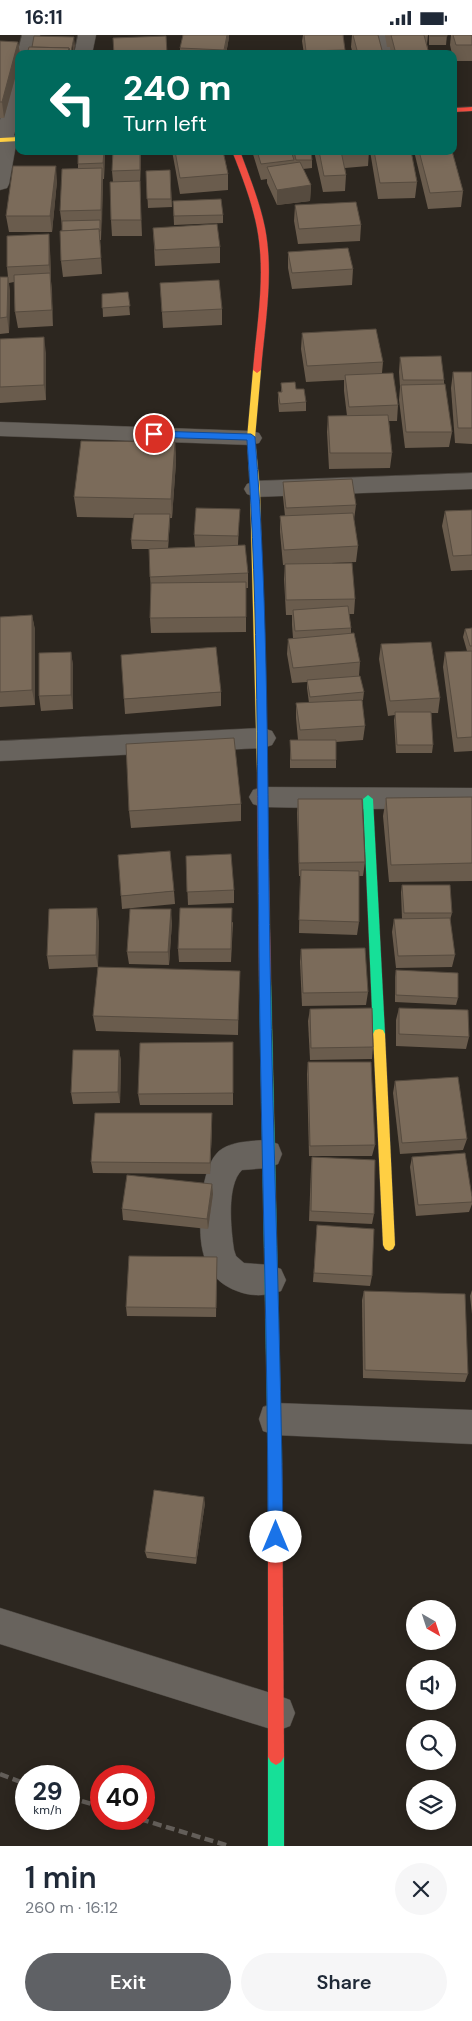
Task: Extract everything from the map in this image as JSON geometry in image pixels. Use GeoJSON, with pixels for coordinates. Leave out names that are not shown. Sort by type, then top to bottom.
{"type":"FeatureCollection","features":[{"type":"Feature","properties":{"kind":"street"},"geometry":{"type":"LineString","coordinates":[[27,50],[31,35]]}},
{"type":"Feature","properties":{"kind":"street"},"geometry":{"type":"LineString","coordinates":[[85,50],[87,35]]}},
{"type":"Feature","properties":{"kind":"street"},"geometry":{"type":"LineString","coordinates":[[382,35],[384,50]]}},
{"type":"Feature","properties":{"kind":"street"},"geometry":{"type":"LineString","coordinates":[[0,183],[15,103]]}},
{"type":"Feature","properties":{"kind":"street"},"geometry":{"type":"LineString","coordinates":[[457,110],[472,109]]}},
{"type":"Feature","properties":{"kind":"street"},"geometry":{"type":"LineString","coordinates":[[238,155],[252,193],[263,239],[263,293],[251,437],[255,489],[263,738],[262,797],[267,1154],[275,1419],[276,1846]]}},
{"type":"Feature","properties":{"kind":"street"},"geometry":{"type":"LineString","coordinates":[[0,429],[251,437]]}},
{"type":"Feature","properties":{"kind":"street"},"geometry":{"type":"LineString","coordinates":[[255,489],[472,481]]}},
{"type":"Feature","properties":{"kind":"street"},"geometry":{"type":"LineString","coordinates":[[0,751],[263,738]]}},
{"type":"Feature","properties":{"kind":"street"},"geometry":{"type":"LineString","coordinates":[[262,797],[472,798]]}},
{"type":"Feature","properties":{"kind":"street"},"geometry":{"type":"LineString","coordinates":[[368,799],[389,1245]]}},
{"type":"Feature","properties":{"kind":"street"},"geometry":{"type":"LineString","coordinates":[[267,1154],[234,1159],[226,1165],[219,1182],[216,1237],[221,1260],[230,1272],[244,1279],[270,1280]]}},
{"type":"Feature","properties":{"kind":"street"},"geometry":{"type":"LineString","coordinates":[[275,1419],[472,1427]]}},
{"type":"Feature","properties":{"kind":"street"},"geometry":{"type":"LineString","coordinates":[[0,1626],[277,1713]]}},
{"type":"Feature","properties":{"kind":"building"},"geometry":{"type":"Polygon","coordinates":[[[183,35],[227,35],[224,50],[180,48],[183,35]]]}},
{"type":"Feature","properties":{"kind":"building"},"geometry":{"type":"Polygon","coordinates":[[[304,35],[343,35],[345,50],[306,50],[304,35]]]}},
{"type":"Feature","properties":{"kind":"building"},"geometry":{"type":"Polygon","coordinates":[[[353,35],[378,35],[382,50],[357,50],[353,35]]]}},
{"type":"Feature","properties":{"kind":"building"},"geometry":{"type":"Polygon","coordinates":[[[391,35],[424,35],[428,50],[395,50],[391,35]]]}},
{"type":"Feature","properties":{"kind":"building"},"geometry":{"type":"Polygon","coordinates":[[[447,35],[447,36],[430,36],[447,35]]]}},
{"type":"Feature","properties":{"kind":"building"},"geometry":{"type":"Polygon","coordinates":[[[453,35],[472,35],[472,45],[456,45],[453,35]]]}},
{"type":"Feature","properties":{"kind":"building"},"geometry":{"type":"Polygon","coordinates":[[[34,36],[74,37],[71,50],[69,48],[32,47],[34,36]]]}},
{"type":"Feature","properties":{"kind":"building"},"geometry":{"type":"Polygon","coordinates":[[[166,36],[167,50],[114,50],[113,38],[166,36]]]}},
{"type":"Feature","properties":{"kind":"building"},"geometry":{"type":"Polygon","coordinates":[[[0,41],[18,42],[2,102],[0,102],[0,41]]]}},
{"type":"Feature","properties":{"kind":"building"},"geometry":{"type":"Polygon","coordinates":[[[29,47],[69,48],[69,50],[28,50],[29,47]]]}},
{"type":"Feature","properties":{"kind":"building"},"geometry":{"type":"Polygon","coordinates":[[[78,155],[104,155],[103,163],[78,164],[78,155]]]}},
{"type":"Feature","properties":{"kind":"building"},"geometry":{"type":"Polygon","coordinates":[[[113,155],[140,155],[140,170],[112,171],[113,155]]]}},
{"type":"Feature","properties":{"kind":"building"},"geometry":{"type":"Polygon","coordinates":[[[176,155],[224,155],[228,174],[180,178],[176,155]]]}},
{"type":"Feature","properties":{"kind":"building"},"geometry":{"type":"Polygon","coordinates":[[[258,155],[292,155],[294,160],[261,164],[258,155]]]}},
{"type":"Feature","properties":{"kind":"building"},"geometry":{"type":"Polygon","coordinates":[[[295,155],[311,155],[312,160],[296,160],[295,155]]]}},
{"type":"Feature","properties":{"kind":"building"},"geometry":{"type":"Polygon","coordinates":[[[320,155],[342,155],[346,175],[324,176],[320,155]]]}},
{"type":"Feature","properties":{"kind":"building"},"geometry":{"type":"Polygon","coordinates":[[[375,155],[412,155],[417,182],[380,183],[375,155]]]}},
{"type":"Feature","properties":{"kind":"building"},"geometry":{"type":"Polygon","coordinates":[[[420,155],[453,155],[463,191],[430,193],[420,155]]]}},
{"type":"Feature","properties":{"kind":"building"},"geometry":{"type":"Polygon","coordinates":[[[300,162],[311,185],[277,190],[267,167],[300,162]]]}},
{"type":"Feature","properties":{"kind":"building"},"geometry":{"type":"Polygon","coordinates":[[[13,166],[56,166],[50,216],[6,216],[13,166]]]}},
{"type":"Feature","properties":{"kind":"building"},"geometry":{"type":"Polygon","coordinates":[[[102,168],[101,210],[60,211],[62,169],[102,168]]]}},
{"type":"Feature","properties":{"kind":"building"},"geometry":{"type":"Polygon","coordinates":[[[170,170],[171,199],[147,199],[146,171],[170,170]]]}},
{"type":"Feature","properties":{"kind":"building"},"geometry":{"type":"Polygon","coordinates":[[[140,181],[141,220],[111,220],[110,182],[140,181]]]}},
{"type":"Feature","properties":{"kind":"building"},"geometry":{"type":"Polygon","coordinates":[[[221,199],[223,215],[174,216],[173,201],[221,199]]]}},
{"type":"Feature","properties":{"kind":"building"},"geometry":{"type":"Polygon","coordinates":[[[356,202],[361,225],[299,229],[295,205],[356,202]]]}},
{"type":"Feature","properties":{"kind":"building"},"geometry":{"type":"Polygon","coordinates":[[[100,220],[99,232],[99,229],[62,231],[62,221],[100,220]]]}},
{"type":"Feature","properties":{"kind":"building"},"geometry":{"type":"Polygon","coordinates":[[[217,224],[220,247],[155,250],[153,228],[217,224]]]}},
{"type":"Feature","properties":{"kind":"building"},"geometry":{"type":"Polygon","coordinates":[[[99,229],[101,258],[61,261],[60,231],[99,229]]]}},
{"type":"Feature","properties":{"kind":"building"},"geometry":{"type":"Polygon","coordinates":[[[49,234],[49,265],[7,267],[7,236],[49,234]]]}},
{"type":"Feature","properties":{"kind":"building"},"geometry":{"type":"Polygon","coordinates":[[[348,248],[353,269],[292,273],[288,252],[348,248]]]}},
{"type":"Feature","properties":{"kind":"building"},"geometry":{"type":"Polygon","coordinates":[[[50,273],[52,310],[15,312],[14,275],[50,273]]]}},
{"type":"Feature","properties":{"kind":"building"},"geometry":{"type":"Polygon","coordinates":[[[0,277],[8,277],[7,317],[0,318],[0,277]]]}},
{"type":"Feature","properties":{"kind":"building"},"geometry":{"type":"Polygon","coordinates":[[[219,280],[222,309],[162,312],[160,283],[219,280]]]}},
{"type":"Feature","properties":{"kind":"building"},"geometry":{"type":"Polygon","coordinates":[[[128,292],[130,306],[102,308],[102,294],[128,292]]]}},
{"type":"Feature","properties":{"kind":"building"},"geometry":{"type":"Polygon","coordinates":[[[376,329],[383,362],[307,366],[302,333],[376,329]]]}},
{"type":"Feature","properties":{"kind":"building"},"geometry":{"type":"Polygon","coordinates":[[[44,337],[44,385],[0,387],[0,339],[44,337]]]}},
{"type":"Feature","properties":{"kind":"building"},"geometry":{"type":"Polygon","coordinates":[[[441,356],[444,380],[403,380],[400,357],[441,356]]]}},
{"type":"Feature","properties":{"kind":"building"},"geometry":{"type":"Polygon","coordinates":[[[453,372],[472,372],[472,428],[458,428],[453,372]]]}},
{"type":"Feature","properties":{"kind":"building"},"geometry":{"type":"Polygon","coordinates":[[[393,373],[398,405],[349,407],[345,375],[393,373]]]}},
{"type":"Feature","properties":{"kind":"building"},"geometry":{"type":"Polygon","coordinates":[[[295,382],[296,389],[304,389],[306,402],[280,404],[278,392],[282,392],[281,383],[295,382]]]}},
{"type":"Feature","properties":{"kind":"building"},"geometry":{"type":"Polygon","coordinates":[[[445,384],[452,432],[406,432],[401,385],[445,384]]]}},
{"type":"Feature","properties":{"kind":"building"},"geometry":{"type":"Polygon","coordinates":[[[388,415],[392,453],[330,453],[328,416],[388,415]]]}},
{"type":"Feature","properties":{"kind":"building"},"geometry":{"type":"Polygon","coordinates":[[[81,441],[175,442],[171,499],[74,497],[81,441]]]}},
{"type":"Feature","properties":{"kind":"building"},"geometry":{"type":"Polygon","coordinates":[[[352,479],[356,505],[286,508],[283,482],[352,479]]]}},
{"type":"Feature","properties":{"kind":"building"},"geometry":{"type":"Polygon","coordinates":[[[196,508],[240,509],[238,536],[194,535],[196,508]]]}},
{"type":"Feature","properties":{"kind":"building"},"geometry":{"type":"Polygon","coordinates":[[[472,510],[472,555],[453,556],[445,511],[472,510]]]}},
{"type":"Feature","properties":{"kind":"building"},"geometry":{"type":"Polygon","coordinates":[[[353,513],[358,546],[284,550],[280,516],[353,513]]]}},
{"type":"Feature","properties":{"kind":"building"},"geometry":{"type":"Polygon","coordinates":[[[134,514],[170,514],[168,541],[131,540],[134,514]]]}},
{"type":"Feature","properties":{"kind":"building"},"geometry":{"type":"Polygon","coordinates":[[[245,545],[248,573],[150,577],[149,549],[245,545]]]}},
{"type":"Feature","properties":{"kind":"building"},"geometry":{"type":"Polygon","coordinates":[[[352,563],[355,599],[286,600],[285,564],[352,563]]]}},
{"type":"Feature","properties":{"kind":"building"},"geometry":{"type":"Polygon","coordinates":[[[246,582],[246,617],[150,618],[151,583],[246,582]]]}},
{"type":"Feature","properties":{"kind":"building"},"geometry":{"type":"Polygon","coordinates":[[[348,606],[351,628],[295,631],[293,610],[348,606]]]}},
{"type":"Feature","properties":{"kind":"building"},"geometry":{"type":"Polygon","coordinates":[[[32,615],[32,690],[0,692],[0,617],[32,615]]]}},
{"type":"Feature","properties":{"kind":"building"},"geometry":{"type":"Polygon","coordinates":[[[472,628],[472,646],[470,646],[465,629],[472,628]]]}},
{"type":"Feature","properties":{"kind":"building"},"geometry":{"type":"Polygon","coordinates":[[[354,633],[360,662],[293,668],[288,639],[354,633]]]}},
{"type":"Feature","properties":{"kind":"building"},"geometry":{"type":"Polygon","coordinates":[[[431,642],[440,698],[390,701],[381,644],[431,642]]]}},
{"type":"Feature","properties":{"kind":"building"},"geometry":{"type":"Polygon","coordinates":[[[216,647],[221,692],[124,699],[121,655],[216,647]]]}},
{"type":"Feature","properties":{"kind":"building"},"geometry":{"type":"Polygon","coordinates":[[[472,651],[472,737],[457,738],[445,652],[472,651]]]}},
{"type":"Feature","properties":{"kind":"building"},"geometry":{"type":"Polygon","coordinates":[[[71,652],[71,695],[39,696],[39,653],[71,652]]]}},
{"type":"Feature","properties":{"kind":"building"},"geometry":{"type":"Polygon","coordinates":[[[360,676],[364,692],[310,697],[307,680],[360,676]]]}},
{"type":"Feature","properties":{"kind":"building"},"geometry":{"type":"Polygon","coordinates":[[[362,700],[365,726],[300,730],[296,703],[362,700]]]}},
{"type":"Feature","properties":{"kind":"building"},"geometry":{"type":"Polygon","coordinates":[[[395,712],[431,712],[433,745],[397,745],[395,712]]]}},
{"type":"Feature","properties":{"kind":"building"},"geometry":{"type":"Polygon","coordinates":[[[234,738],[241,804],[129,811],[126,744],[234,738]]]}},
{"type":"Feature","properties":{"kind":"building"},"geometry":{"type":"Polygon","coordinates":[[[290,740],[336,740],[336,760],[291,760],[290,740]]]}},
{"type":"Feature","properties":{"kind":"building"},"geometry":{"type":"Polygon","coordinates":[[[472,797],[472,863],[391,865],[386,798],[472,797]]]}},
{"type":"Feature","properties":{"kind":"building"},"geometry":{"type":"Polygon","coordinates":[[[298,799],[362,799],[365,862],[299,863],[298,799]]]}},
{"type":"Feature","properties":{"kind":"building"},"geometry":{"type":"Polygon","coordinates":[[[170,851],[174,891],[121,896],[118,855],[170,851]]]}},
{"type":"Feature","properties":{"kind":"building"},"geometry":{"type":"Polygon","coordinates":[[[231,854],[234,890],[187,892],[186,856],[231,854]]]}},
{"type":"Feature","properties":{"kind":"building"},"geometry":{"type":"Polygon","coordinates":[[[301,870],[359,871],[359,922],[299,920],[301,870]]]}},
{"type":"Feature","properties":{"kind":"building"},"geometry":{"type":"Polygon","coordinates":[[[402,885],[450,885],[452,913],[404,913],[402,885]]]}},
{"type":"Feature","properties":{"kind":"building"},"geometry":{"type":"Polygon","coordinates":[[[97,908],[96,955],[47,956],[49,909],[97,908]]]}},
{"type":"Feature","properties":{"kind":"building"},"geometry":{"type":"Polygon","coordinates":[[[180,908],[232,908],[231,949],[178,949],[180,908]]]}},
{"type":"Feature","properties":{"kind":"building"},"geometry":{"type":"Polygon","coordinates":[[[130,909],[171,909],[168,952],[127,952],[130,909]]]}},
{"type":"Feature","properties":{"kind":"building"},"geometry":{"type":"Polygon","coordinates":[[[450,918],[455,955],[398,956],[394,919],[450,918]]]}},
{"type":"Feature","properties":{"kind":"building"},"geometry":{"type":"Polygon","coordinates":[[[365,948],[368,992],[303,993],[301,949],[365,948]]]}},
{"type":"Feature","properties":{"kind":"building"},"geometry":{"type":"Polygon","coordinates":[[[98,967],[240,971],[238,1020],[93,1016],[98,967]]]}},
{"type":"Feature","properties":{"kind":"building"},"geometry":{"type":"Polygon","coordinates":[[[396,970],[458,973],[458,998],[396,995],[396,970]]]}},
{"type":"Feature","properties":{"kind":"building"},"geometry":{"type":"Polygon","coordinates":[[[372,1008],[373,1047],[311,1048],[310,1009],[372,1008]]]}},
{"type":"Feature","properties":{"kind":"building"},"geometry":{"type":"Polygon","coordinates":[[[399,1008],[468,1010],[469,1037],[399,1034],[399,1008]]]}},
{"type":"Feature","properties":{"kind":"building"},"geometry":{"type":"Polygon","coordinates":[[[233,1042],[233,1093],[138,1094],[140,1043],[233,1042]]]}},
{"type":"Feature","properties":{"kind":"building"},"geometry":{"type":"Polygon","coordinates":[[[73,1050],[119,1050],[118,1092],[71,1093],[73,1050]]]}},
{"type":"Feature","properties":{"kind":"building"},"geometry":{"type":"Polygon","coordinates":[[[308,1062],[371,1062],[375,1145],[310,1146],[308,1062]]]}},
{"type":"Feature","properties":{"kind":"building"},"geometry":{"type":"Polygon","coordinates":[[[458,1077],[467,1139],[402,1143],[395,1081],[458,1077]]]}},
{"type":"Feature","properties":{"kind":"building"},"geometry":{"type":"Polygon","coordinates":[[[95,1113],[212,1113],[210,1163],[91,1162],[95,1113]]]}},
{"type":"Feature","properties":{"kind":"building"},"geometry":{"type":"Polygon","coordinates":[[[465,1153],[472,1202],[418,1205],[412,1157],[465,1153]]]}},
{"type":"Feature","properties":{"kind":"building"},"geometry":{"type":"Polygon","coordinates":[[[312,1157],[375,1160],[374,1214],[311,1211],[312,1157]]]}},
{"type":"Feature","properties":{"kind":"building"},"geometry":{"type":"Polygon","coordinates":[[[127,1175],[212,1184],[207,1219],[122,1209],[127,1175]]]}},
{"type":"Feature","properties":{"kind":"building"},"geometry":{"type":"Polygon","coordinates":[[[317,1225],[374,1229],[372,1276],[314,1273],[317,1225]]]}},
{"type":"Feature","properties":{"kind":"building"},"geometry":{"type":"Polygon","coordinates":[[[129,1256],[217,1257],[216,1308],[126,1307],[129,1256]]]}},
{"type":"Feature","properties":{"kind":"building"},"geometry":{"type":"Polygon","coordinates":[[[364,1291],[465,1294],[468,1374],[365,1370],[364,1291]]]}},
{"type":"Feature","properties":{"kind":"building"},"geometry":{"type":"Polygon","coordinates":[[[154,1490],[204,1497],[196,1558],[145,1552],[154,1490]]]}},
{"type":"Feature","properties":{"kind":"railway"},"geometry":{"type":"LineString","coordinates":[[0,1774],[15,1780]]}},
{"type":"Feature","properties":{"kind":"railway"},"geometry":{"type":"LineString","coordinates":[[80,1800],[90,1804]]}},
{"type":"Feature","properties":{"kind":"railway"},"geometry":{"type":"LineString","coordinates":[[155,1824],[229,1846]]}},
{"type":"Feature","properties":{"kind":"traffic: fast"},"geometry":{"type":"LineString","coordinates":[[368,799],[379,1034]]}},
{"type":"Feature","properties":{"kind":"traffic: fast"},"geometry":{"type":"LineString","coordinates":[[265,980],[275,1464]]}},
{"type":"Feature","properties":{"kind":"traffic: fast"},"geometry":{"type":"LineString","coordinates":[[276,1757],[276,1846]]}},
{"type":"Feature","properties":{"kind":"traffic: slow"},"geometry":{"type":"LineString","coordinates":[[0,140],[15,139]]}},
{"type":"Feature","properties":{"kind":"traffic: slow"},"geometry":{"type":"LineString","coordinates":[[257,370],[251,438],[255,489],[262,772]]}},
{"type":"Feature","properties":{"kind":"traffic: slow"},"geometry":{"type":"LineString","coordinates":[[379,1034],[389,1245]]}},
{"type":"Feature","properties":{"kind":"traffic: jam"},"geometry":{"type":"LineString","coordinates":[[457,110],[472,109]]}},
{"type":"Feature","properties":{"kind":"traffic: jam"},"geometry":{"type":"LineString","coordinates":[[238,155],[256,206],[263,239],[265,271],[257,370]]}},
{"type":"Feature","properties":{"kind":"traffic: jam"},"geometry":{"type":"LineString","coordinates":[[262,772],[265,980]]}},
{"type":"Feature","properties":{"kind":"traffic: jam"},"geometry":{"type":"LineString","coordinates":[[275,1464],[276,1757]]}},
{"type":"Feature","properties":{"kind":"route"},"geometry":{"type":"LineString","coordinates":[[154,434],[251,437],[255,489],[263,738],[262,797],[266,1075],[275,1419],[276,1537]]}}]}
